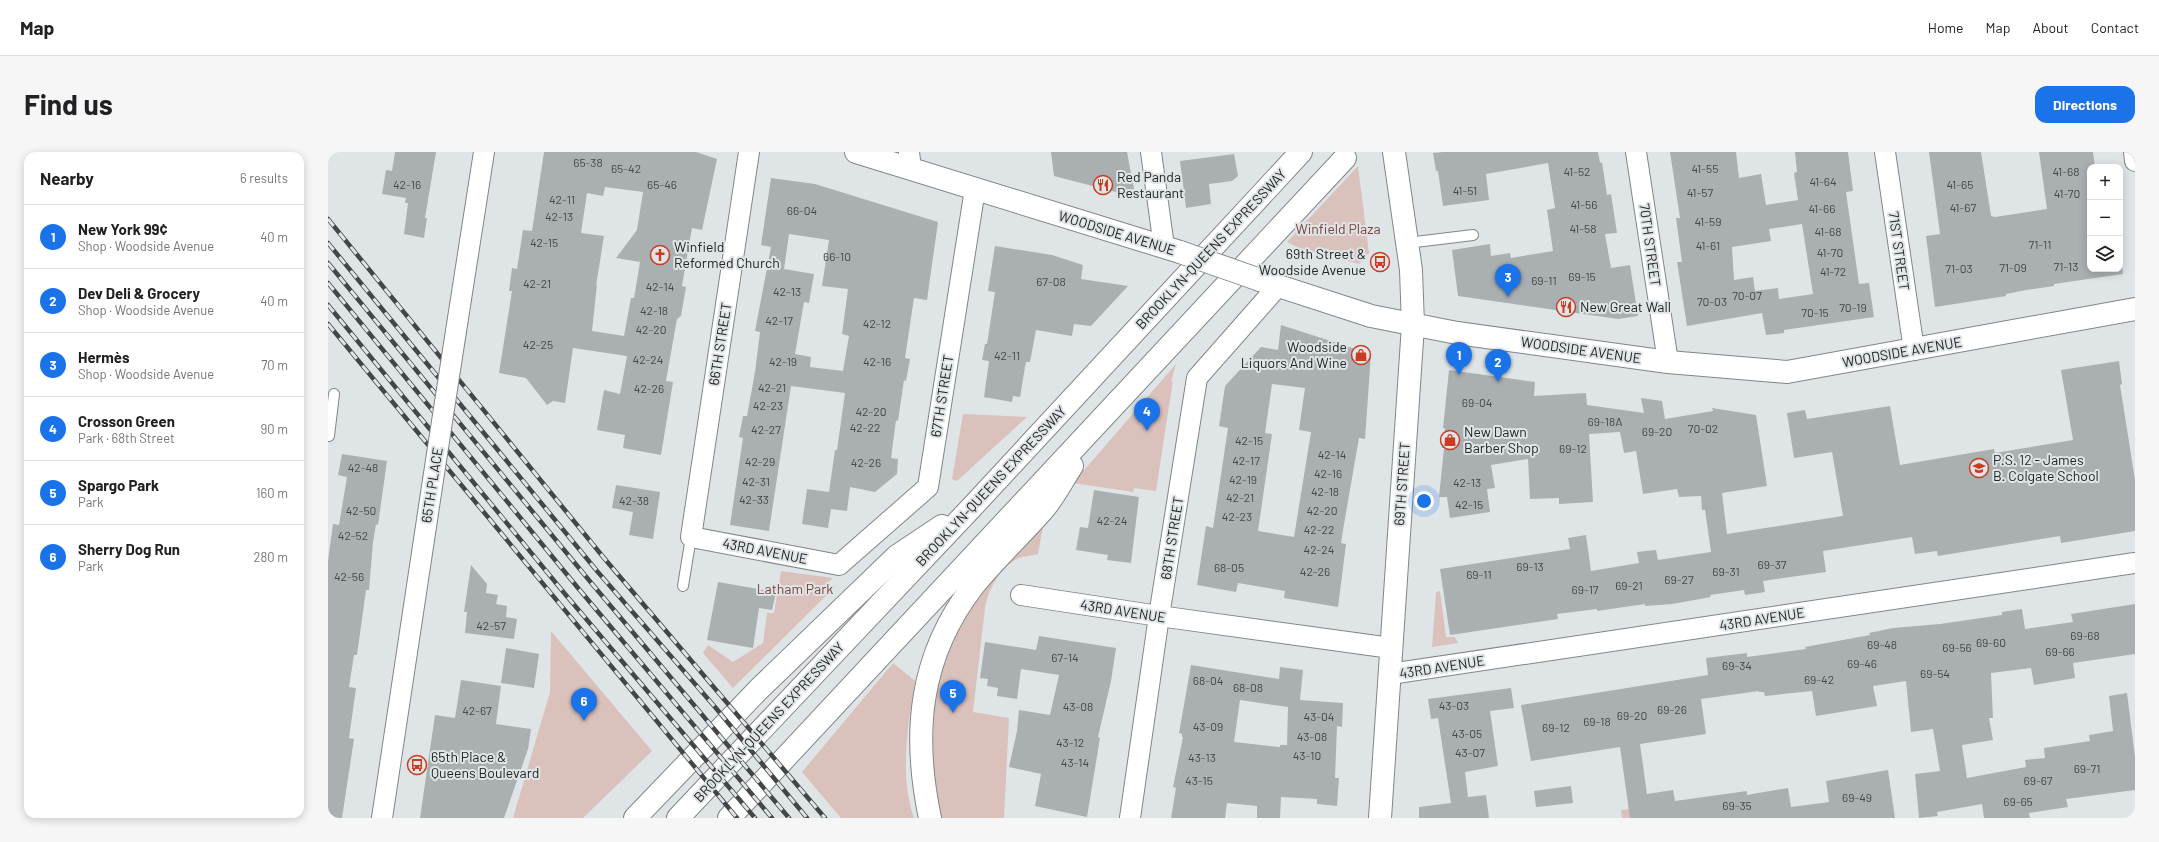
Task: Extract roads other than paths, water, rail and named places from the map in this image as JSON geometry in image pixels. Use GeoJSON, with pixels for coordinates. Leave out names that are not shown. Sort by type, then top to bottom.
{"type":"FeatureCollection","features":[{"type":"Feature","properties":{"kind":"main road","name":"WOODSIDE AVENUE"},"geometry":{"type":"LineString","coordinates":[[856,152],[910,160],[975,189],[1172,250],[1371,316],[1457,333],[1668,362],[1787,372],[2135,309]]}},
{"type":"Feature","properties":{"kind":"main road","name":"BROOKLYN-QUEENS EXPRESSWAY"},"geometry":{"type":"LineString","coordinates":[[678,818],[972,507],[1301,152]]}},
{"type":"Feature","properties":{"kind":"main road","name":"69TH STREET"},"geometry":{"type":"LineString","coordinates":[[1380,818],[1414,325],[1413,287],[1394,152]]}},
{"type":"Feature","properties":{"kind":"main road"},"geometry":{"type":"LineString","coordinates":[[729,818],[1345,158]]}},
{"type":"Feature","properties":{"kind":"main road"},"geometry":{"type":"LineString","coordinates":[[930,818],[922,768],[921,725],[923,700],[934,657],[949,624],[971,590],[1043,510],[1103,418]]}},
{"type":"Feature","properties":{"kind":"main road"},"geometry":{"type":"LineString","coordinates":[[635,818],[759,689],[897,556],[972,507]]}},
{"type":"Feature","properties":{"kind":"street","name":"65TH PLACE"},"geometry":{"type":"LineString","coordinates":[[382,818],[484,152]]}},
{"type":"Feature","properties":{"kind":"street","name":"66TH STREET"},"geometry":{"type":"LineString","coordinates":[[691,537],[748,152]]}},
{"type":"Feature","properties":{"kind":"street"},"geometry":{"type":"LineString","coordinates":[[1151,152],[1172,250]]}},
{"type":"Feature","properties":{"kind":"street","name":"70TH STREET"},"geometry":{"type":"LineString","coordinates":[[1636,152],[1668,362]]}},
{"type":"Feature","properties":{"kind":"street","name":"71ST STREET"},"geometry":{"type":"LineString","coordinates":[[1885,152],[1914,350]]}},
{"type":"Feature","properties":{"kind":"street"},"geometry":{"type":"LineString","coordinates":[[2134,152],[2135,161]]}},
{"type":"Feature","properties":{"kind":"street","name":"67TH STREET"},"geometry":{"type":"LineString","coordinates":[[839,565],[928,487],[975,189]]}},
{"type":"Feature","properties":{"kind":"street","name":"68TH STREET"},"geometry":{"type":"LineString","coordinates":[[1130,818],[1159,616],[1198,378],[1269,283]]}},
{"type":"Feature","properties":{"kind":"street","name":"43RD AVENUE"},"geometry":{"type":"LineString","coordinates":[[691,537],[839,565]]}},
{"type":"Feature","properties":{"kind":"street","name":"43RD AVENUE"},"geometry":{"type":"LineString","coordinates":[[1390,674],[2135,563]]}},
{"type":"Feature","properties":{"kind":"street","name":"43RD AVENUE"},"geometry":{"type":"LineString","coordinates":[[1021,595],[1159,616],[1391,648]]}},
{"type":"Feature","properties":{"kind":"lane"},"geometry":{"type":"LineString","coordinates":[[1407,243],[1473,235]]}},
{"type":"Feature","properties":{"kind":"lane"},"geometry":{"type":"LineString","coordinates":[[329,436],[334,394]]}},
{"type":"Feature","properties":{"kind":"lane"},"geometry":{"type":"LineString","coordinates":[[683,586],[691,537]]}},
{"type":"Feature","properties":{"kind":"railway"},"geometry":{"type":"LineString","coordinates":[[328,219],[604,558],[825,818]]}},
{"type":"Feature","properties":{"kind":"railway"},"geometry":{"type":"LineString","coordinates":[[328,243],[597,571],[715,707],[807,818]]}},
{"type":"Feature","properties":{"kind":"railway"},"geometry":{"type":"LineString","coordinates":[[328,263],[588,579],[789,818]]}},
{"type":"Feature","properties":{"kind":"railway"},"geometry":{"type":"LineString","coordinates":[[328,283],[578,588],[772,818]]}},
{"type":"Feature","properties":{"kind":"railway"},"geometry":{"type":"LineString","coordinates":[[328,305],[565,594],[755,818]]}},
{"type":"Feature","properties":{"kind":"railway"},"geometry":{"type":"LineString","coordinates":[[328,324],[737,818]]}},
{"type":"Feature","properties":{"kind":"place","name":"Red Panda Restaurant"},"geometry":{"type":"Point","coordinates":[1103,185]}},
{"type":"Feature","properties":{"kind":"place","name":"Winfield Reformed Church"},"geometry":{"type":"Point","coordinates":[660,255]}},
{"type":"Feature","properties":{"kind":"place","name":"69th Street & Woodside Avenue"},"geometry":{"type":"Point","coordinates":[1380,262]}},
{"type":"Feature","properties":{"kind":"place","name":"Hermès"},"geometry":{"type":"Point","coordinates":[1508,297]}},
{"type":"Feature","properties":{"kind":"place","name":"New Great Wall"},"geometry":{"type":"Point","coordinates":[1566,307]}},
{"type":"Feature","properties":{"kind":"place","name":"Woodside Liquors And Wine"},"geometry":{"type":"Point","coordinates":[1361,355]}},
{"type":"Feature","properties":{"kind":"place","name":"New York 99¢"},"geometry":{"type":"Point","coordinates":[1459,375]}},
{"type":"Feature","properties":{"kind":"place","name":"Dev Deli & Grocery"},"geometry":{"type":"Point","coordinates":[1498,382]}},
{"type":"Feature","properties":{"kind":"place","name":"Crosson Green"},"geometry":{"type":"Point","coordinates":[1147,431]}},
{"type":"Feature","properties":{"kind":"place","name":"New Dawn Barber Shop"},"geometry":{"type":"Point","coordinates":[1450,440]}},
{"type":"Feature","properties":{"kind":"place","name":"P.S. 12 - James B. Colgate School"},"geometry":{"type":"Point","coordinates":[1979,468]}},
{"type":"Feature","properties":{"kind":"place","name":"Spargo Park"},"geometry":{"type":"Point","coordinates":[953,713]}},
{"type":"Feature","properties":{"kind":"place","name":"Sherry Dog Run"},"geometry":{"type":"Point","coordinates":[584,721]}},
{"type":"Feature","properties":{"kind":"place","name":"65th Place & Queens Boulevard"},"geometry":{"type":"Point","coordinates":[417,765]}},
{"type":"Feature","properties":{"kind":"park label","name":"Winfield Plaza"},"geometry":{"type":"Point","coordinates":[1338,229]}},
{"type":"Feature","properties":{"kind":"park label","name":"Latham Park"},"geometry":{"type":"Point","coordinates":[795,589]}}]}
